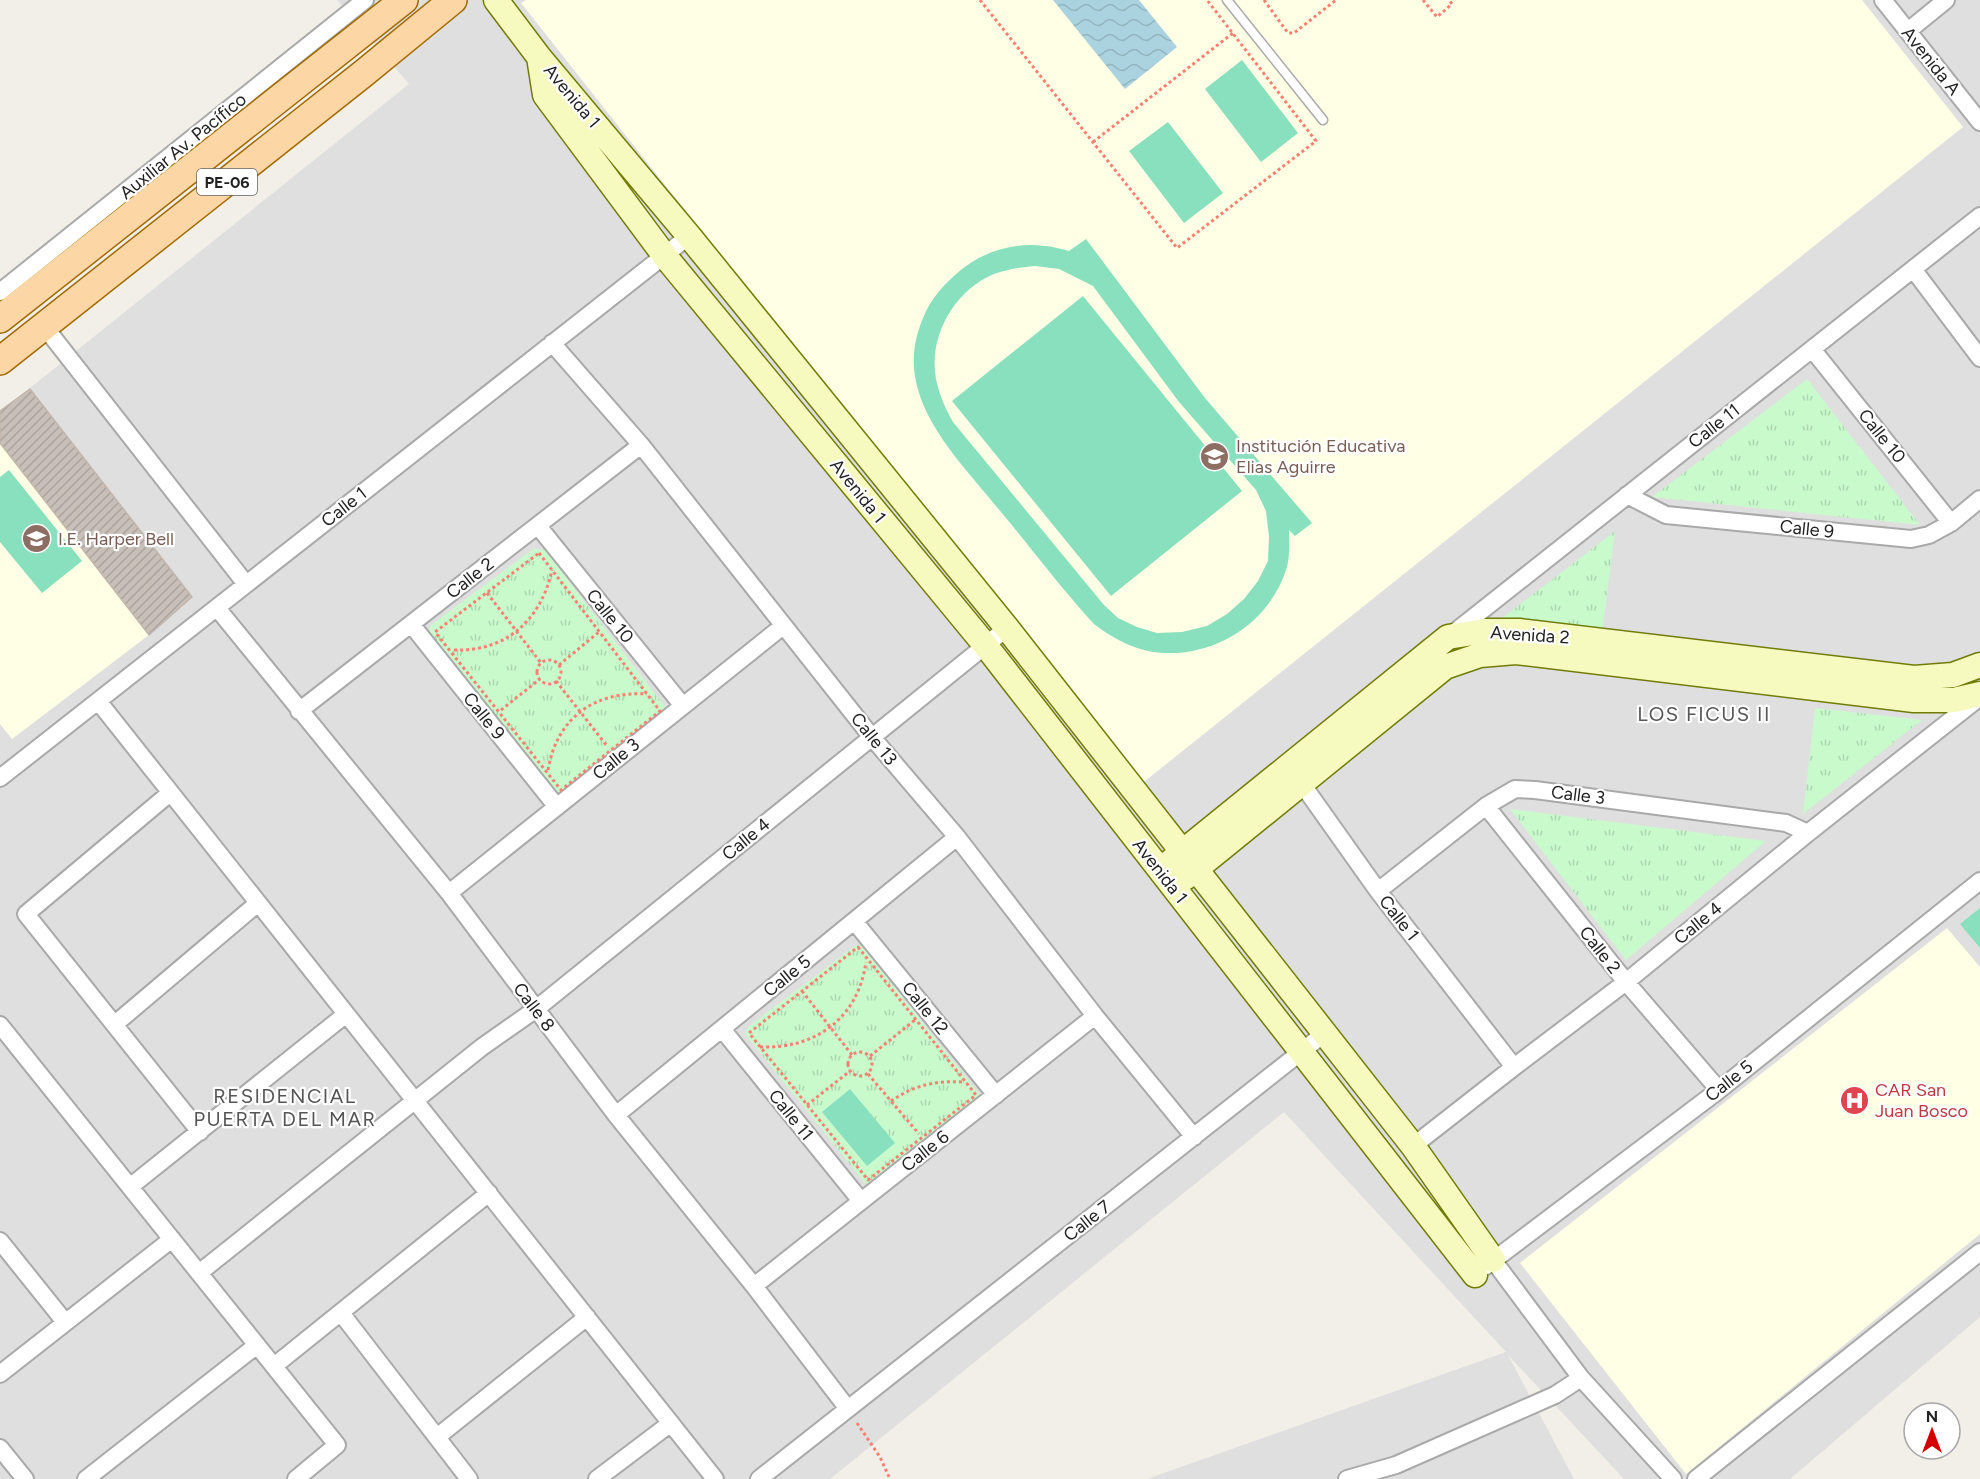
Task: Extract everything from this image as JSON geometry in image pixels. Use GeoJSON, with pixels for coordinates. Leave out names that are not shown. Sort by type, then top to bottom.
{"type":"FeatureCollection","features":[{"type":"Feature","properties":{"kind":"main road","name":"PE-06"},"geometry":{"type":"LineString","coordinates":[[0,319],[344,48],[360,9],[404,0]]}},
{"type":"Feature","properties":{"kind":"main road","name":"PE-06"},"geometry":{"type":"LineString","coordinates":[[0,361],[364,74],[453,0]]}},
{"type":"Feature","properties":{"kind":"main road"},"geometry":{"type":"LineString","coordinates":[[344,48],[342,54],[346,67],[351,71],[364,74]]}},
{"type":"Feature","properties":{"kind":"street"},"geometry":{"type":"LineString","coordinates":[[496,0],[539,57]]}},
{"type":"Feature","properties":{"kind":"street","name":"Avenida A"},"geometry":{"type":"LineString","coordinates":[[1883,0],[1980,122]]}},
{"type":"Feature","properties":{"kind":"street"},"geometry":{"type":"LineString","coordinates":[[1908,31],[1946,0]]}},
{"type":"Feature","properties":{"kind":"street","name":"Auxiliar Av. Pacífico"},"geometry":{"type":"LineString","coordinates":[[0,292],[360,9]]}},
{"type":"Feature","properties":{"kind":"street","name":"Avenida 1"},"geometry":{"type":"LineString","coordinates":[[539,57],[1007,628],[1413,1146],[1493,1260]]}},
{"type":"Feature","properties":{"kind":"street","name":"Avenida 1"},"geometry":{"type":"LineString","coordinates":[[539,57],[545,95],[664,255],[986,646],[1475,1275]]}},
{"type":"Feature","properties":{"kind":"street","name":"Calle 11"},"geometry":{"type":"LineString","coordinates":[[1448,637],[1980,216]]}},
{"type":"Feature","properties":{"kind":"street","name":"Calle 1"},"geometry":{"type":"LineString","coordinates":[[0,778],[688,236]]}},
{"type":"Feature","properties":{"kind":"street"},"geometry":{"type":"LineString","coordinates":[[1913,269],[1980,358]]}},
{"type":"Feature","properties":{"kind":"street"},"geometry":{"type":"LineString","coordinates":[[44,326],[246,584]]}},
{"type":"Feature","properties":{"kind":"street","name":"Calle 13"},"geometry":{"type":"LineString","coordinates":[[552,343],[641,445],[871,736],[957,837],[1095,1016],[1194,1137]]}},
{"type":"Feature","properties":{"kind":"street","name":"Calle 10"},"geometry":{"type":"LineString","coordinates":[[1812,349],[1951,523]]}},
{"type":"Feature","properties":{"kind":"street","name":"Calle 2"},"geometry":{"type":"LineString","coordinates":[[299,711],[641,445]]}},
{"type":"Feature","properties":{"kind":"street","name":"Calle 9"},"geometry":{"type":"LineString","coordinates":[[1627,495],[1666,515],[1911,539],[1929,535],[1951,523],[1980,499]]}},
{"type":"Feature","properties":{"kind":"street","name":"Calle 10"},"geometry":{"type":"LineString","coordinates":[[538,526],[683,706]]}},
{"type":"Feature","properties":{"kind":"street","name":"Calle 8"},"geometry":{"type":"LineString","coordinates":[[217,608],[449,893],[616,1115],[754,1286],[848,1409]]}},
{"type":"Feature","properties":{"kind":"street","name":"Calle 9"},"geometry":{"type":"LineString","coordinates":[[411,624],[557,807]]}},
{"type":"Feature","properties":{"kind":"street","name":"Calle 3"},"geometry":{"type":"LineString","coordinates":[[449,893],[783,626]]}},
{"type":"Feature","properties":{"kind":"street","name":"Calle 4"},"geometry":{"type":"LineString","coordinates":[[199,1273],[482,1047],[536,1009],[1007,628]]}},
{"type":"Feature","properties":{"kind":"street","name":"Avenida 2"},"geometry":{"type":"LineString","coordinates":[[1296,775],[1448,637],[1485,631],[1519,631],[1914,678],[1953,675],[1980,665]]}},
{"type":"Feature","properties":{"kind":"street","name":"Avenida 2"},"geometry":{"type":"LineString","coordinates":[[1166,878],[1296,775],[1445,667],[1480,655],[1516,652],[1914,700],[1954,700],[1980,696]]}},
{"type":"Feature","properties":{"kind":"street","name":"Calle 4"},"geometry":{"type":"LineString","coordinates":[[1413,1146],[1626,982],[1980,696]]}},
{"type":"Feature","properties":{"kind":"street"},"geometry":{"type":"LineString","coordinates":[[98,701],[345,1016],[716,1479]]}},
{"type":"Feature","properties":{"kind":"street","name":"Calle 1"},"geometry":{"type":"LineString","coordinates":[[1296,775],[1378,891],[1514,1066]]}},
{"type":"Feature","properties":{"kind":"street","name":"Calle 3"},"geometry":{"type":"LineString","coordinates":[[1378,891],[1486,806],[1515,789],[1785,823],[1808,833]]}},
{"type":"Feature","properties":{"kind":"street"},"geometry":{"type":"LineString","coordinates":[[170,793],[26,914],[200,1132]]}},
{"type":"Feature","properties":{"kind":"street","name":"Calle 2"},"geometry":{"type":"LineString","coordinates":[[1486,806],[1626,982],[1719,1090]]}},
{"type":"Feature","properties":{"kind":"street","name":"Calle 5"},"geometry":{"type":"LineString","coordinates":[[616,1115],[957,837]]}},
{"type":"Feature","properties":{"kind":"street","name":"Calle 5"},"geometry":{"type":"LineString","coordinates":[[1475,1275],[1719,1090],[1980,881]]}},
{"type":"Feature","properties":{"kind":"street"},"geometry":{"type":"LineString","coordinates":[[115,1024],[258,903]]}},
{"type":"Feature","properties":{"kind":"street","name":"Calle 12"},"geometry":{"type":"LineString","coordinates":[[854,921],[996,1095]]}},
{"type":"Feature","properties":{"kind":"street"},"geometry":{"type":"LineString","coordinates":[[130,1186],[345,1016]]}},
{"type":"Feature","properties":{"kind":"street","name":"Calle 6"},"geometry":{"type":"LineString","coordinates":[[754,1286],[1095,1016]]}},
{"type":"Feature","properties":{"kind":"street"},"geometry":{"type":"LineString","coordinates":[[0,1025],[337,1445],[296,1479]]}},
{"type":"Feature","properties":{"kind":"street","name":"Calle 11"},"geometry":{"type":"LineString","coordinates":[[722,1029],[861,1201]]}},
{"type":"Feature","properties":{"kind":"street","name":"Calle 7"},"geometry":{"type":"LineString","coordinates":[[759,1479],[1325,1033]]}},
{"type":"Feature","properties":{"kind":"street"},"geometry":{"type":"LineString","coordinates":[[274,1366],[489,1193]]}},
{"type":"Feature","properties":{"kind":"street"},"geometry":{"type":"LineString","coordinates":[[0,1374],[172,1239]]}},
{"type":"Feature","properties":{"kind":"street"},"geometry":{"type":"LineString","coordinates":[[0,1241],[65,1322]]}},
{"type":"Feature","properties":{"kind":"street"},"geometry":{"type":"LineString","coordinates":[[1696,1479],[1980,1252]]}},
{"type":"Feature","properties":{"kind":"street"},"geometry":{"type":"LineString","coordinates":[[1493,1260],[1581,1378],[1673,1479]]}},
{"type":"Feature","properties":{"kind":"street"},"geometry":{"type":"LineString","coordinates":[[340,1312],[469,1479]]}},
{"type":"Feature","properties":{"kind":"street"},"geometry":{"type":"LineString","coordinates":[[437,1437],[587,1317]]}},
{"type":"Feature","properties":{"kind":"street"},"geometry":{"type":"LineString","coordinates":[[86,1479],[256,1345]]}},
{"type":"Feature","properties":{"kind":"street"},"geometry":{"type":"LineString","coordinates":[[1347,1479],[1398,1472],[1555,1395],[1581,1378]]}},
{"type":"Feature","properties":{"kind":"street"},"geometry":{"type":"LineString","coordinates":[[597,1479],[671,1423]]}},
{"type":"Feature","properties":{"kind":"street"},"geometry":{"type":"LineString","coordinates":[[0,1448],[25,1479]]}},
{"type":"Feature","properties":{"kind":"lane"},"geometry":{"type":"LineString","coordinates":[[1227,0],[1323,120]]}},
{"type":"Feature","properties":{"kind":"path"},"geometry":{"type":"LineString","coordinates":[[980,0],[1177,248],[1317,141],[1207,0]]}},
{"type":"Feature","properties":{"kind":"path"},"geometry":{"type":"LineString","coordinates":[[1264,0],[1288,33],[1294,33],[1336,0]]}},
{"type":"Feature","properties":{"kind":"path"},"geometry":{"type":"LineString","coordinates":[[1424,0],[1437,17],[1452,4],[1449,0]]}},
{"type":"Feature","properties":{"kind":"path"},"geometry":{"type":"LineString","coordinates":[[1093,142],[1233,33]]}},
{"type":"Feature","properties":{"kind":"path"},"geometry":{"type":"LineString","coordinates":[[539,553],[660,711],[561,790],[435,632],[487,593],[539,553]]}},
{"type":"Feature","properties":{"kind":"path"},"geometry":{"type":"LineString","coordinates":[[449,650],[485,647],[517,632],[537,611],[549,584],[552,570]]}},
{"type":"Feature","properties":{"kind":"path"},"geometry":{"type":"LineString","coordinates":[[487,593],[541,663]]}},
{"type":"Feature","properties":{"kind":"path"},"geometry":{"type":"LineString","coordinates":[[558,665],[599,632]]}},
{"type":"Feature","properties":{"kind":"path"},"geometry":{"type":"LineString","coordinates":[[547,660],[558,665],[560,673],[556,681],[546,683],[540,679],[537,671],[541,663],[547,660]]}},
{"type":"Feature","properties":{"kind":"path"},"geometry":{"type":"LineString","coordinates":[[499,712],[540,679]]}},
{"type":"Feature","properties":{"kind":"path"},"geometry":{"type":"LineString","coordinates":[[556,681],[611,750]]}},
{"type":"Feature","properties":{"kind":"path"},"geometry":{"type":"LineString","coordinates":[[547,772],[558,738],[580,711],[612,696],[629,693],[647,694]]}},
{"type":"Feature","properties":{"kind":"path"},"geometry":{"type":"LineString","coordinates":[[858,947],[976,1095],[868,1180],[749,1033],[802,991],[858,947]]}},
{"type":"Feature","properties":{"kind":"path"},"geometry":{"type":"LineString","coordinates":[[760,1047],[804,1042],[831,1027],[852,1003],[860,989],[867,958]]}},
{"type":"Feature","properties":{"kind":"path"},"geometry":{"type":"LineString","coordinates":[[802,991],[852,1054]]}},
{"type":"Feature","properties":{"kind":"path"},"geometry":{"type":"LineString","coordinates":[[870,1056],[916,1020]]}},
{"type":"Feature","properties":{"kind":"path"},"geometry":{"type":"LineString","coordinates":[[861,1052],[870,1056],[872,1066],[868,1074],[855,1076],[850,1071],[848,1060],[852,1054],[861,1052]]}},
{"type":"Feature","properties":{"kind":"path"},"geometry":{"type":"LineString","coordinates":[[807,1105],[850,1071]]}},
{"type":"Feature","properties":{"kind":"path"},"geometry":{"type":"LineString","coordinates":[[868,1074],[922,1138]]}},
{"type":"Feature","properties":{"kind":"path"},"geometry":{"type":"LineString","coordinates":[[891,1101],[904,1092],[934,1082],[966,1082]]}},
{"type":"Feature","properties":{"kind":"path"},"geometry":{"type":"LineString","coordinates":[[848,1409],[880,1457],[890,1479]]}},
{"type":"Feature","properties":{"kind":"shaded area"},"geometry":{"type":"Polygon","coordinates":[[[337,0],[1980,0],[1980,1317],[1790,1479],[1624,1479],[1508,1355],[1574,1479],[1147,1479],[1506,1352],[1284,1112],[830,1479],[0,1479],[0,412],[409,84],[337,0]]]}},
{"type":"Feature","properties":{"kind":"shaded area","name":"Institución Educativa Elias Aguirre"},"geometry":{"type":"Polygon","coordinates":[[[526,0],[1862,0],[1963,127],[1140,785],[521,3],[526,0]]]}},
{"type":"Feature","properties":{"kind":"shaded area","name":"I.E. Harper Bell"},"geometry":{"type":"Polygon","coordinates":[[[0,443],[149,635],[12,739],[0,724],[0,443]]]}},
{"type":"Feature","properties":{"kind":"shaded area","name":"CAR San Juan Bosco"},"geometry":{"type":"Polygon","coordinates":[[[1947,928],[1980,967],[1980,1234],[1686,1474],[1520,1263],[1947,928]]]}},
{"type":"Feature","properties":{"kind":"green space"},"geometry":{"type":"Polygon","coordinates":[[[1242,60],[1298,133],[1261,162],[1205,89],[1242,60]]]}},
{"type":"Feature","properties":{"kind":"green space"},"geometry":{"type":"Polygon","coordinates":[[[1168,122],[1223,193],[1184,223],[1129,151],[1168,122]]]}},
{"type":"Feature","properties":{"kind":"green space"},"geometry":{"type":"Polygon","coordinates":[[[1086,239],[1205,398],[1312,523],[1295,536],[1289,530],[1287,567],[1279,586],[1269,603],[1256,618],[1241,631],[1224,641],[1185,652],[1146,651],[1118,640],[1094,624],[950,450],[923,404],[916,379],[914,353],[923,318],[943,286],[967,265],[994,251],[1023,245],[1038,245],[1069,251],[1086,239]],[[1035,266],[999,272],[980,281],[956,303],[947,316],[936,347],[936,379],[943,401],[953,422],[1104,605],[1118,618],[1157,633],[1182,632],[1207,626],[1227,614],[1244,599],[1258,581],[1268,561],[1269,537],[1266,511],[1256,490],[1179,402],[1093,286],[1059,269],[1035,266]]]}},
{"type":"Feature","properties":{"kind":"green space"},"geometry":{"type":"Polygon","coordinates":[[[1083,296],[1242,491],[1111,596],[952,401],[1083,296]]]}},
{"type":"Feature","properties":{"kind":"green space"},"geometry":{"type":"Polygon","coordinates":[[[1807,379],[1920,525],[1652,497],[1807,379]]]}},
{"type":"Feature","properties":{"kind":"green space"},"geometry":{"type":"Polygon","coordinates":[[[9,470],[82,561],[42,593],[0,542],[0,477],[9,470]]]}},
{"type":"Feature","properties":{"kind":"green space"},"geometry":{"type":"Polygon","coordinates":[[[1615,531],[1602,633],[1501,619],[1615,531]]]}},
{"type":"Feature","properties":{"kind":"green space"},"geometry":{"type":"Polygon","coordinates":[[[533,549],[545,550],[665,707],[663,713],[562,795],[555,795],[430,635],[430,626],[533,549]]]}},
{"type":"Feature","properties":{"kind":"green space"},"geometry":{"type":"Polygon","coordinates":[[[1815,708],[1922,720],[1803,814],[1815,708]]]}},
{"type":"Feature","properties":{"kind":"green space"},"geometry":{"type":"Polygon","coordinates":[[[1510,809],[1766,841],[1626,960],[1510,809]]]}},
{"type":"Feature","properties":{"kind":"green space"},"geometry":{"type":"Polygon","coordinates":[[[1980,908],[1980,948],[1960,924],[1980,908]]]}},
{"type":"Feature","properties":{"kind":"green space"},"geometry":{"type":"Polygon","coordinates":[[[856,945],[861,945],[980,1095],[978,1103],[872,1184],[865,1183],[745,1034],[748,1027],[856,945]]]}},
{"type":"Feature","properties":{"kind":"green space"},"geometry":{"type":"Polygon","coordinates":[[[850,1089],[895,1143],[867,1166],[822,1112],[850,1089]]]}},
{"type":"Feature","properties":{"kind":"water"},"geometry":{"type":"Polygon","coordinates":[[[1053,0],[1139,0],[1177,47],[1125,89],[1053,0]]]}},
{"type":"Feature","properties":{"kind":"building"},"geometry":{"type":"Polygon","coordinates":[[[30,389],[192,597],[149,635],[0,443],[0,411],[30,389]]]}},
{"type":"Feature","properties":{"kind":"place","name":"Institución Educativa Elias Aguirre"},"geometry":{"type":"Point","coordinates":[1215,456]}},
{"type":"Feature","properties":{"kind":"place","name":"I.E. Harper Bell"},"geometry":{"type":"Point","coordinates":[37,539]}},
{"type":"Feature","properties":{"kind":"place","name":"CAR San Juan Bosco"},"geometry":{"type":"Point","coordinates":[1854,1100]}},
{"type":"Feature","properties":{"kind":"district","name":"LOS FICUS II"},"geometry":{"type":"Point","coordinates":[1704,714]}},
{"type":"Feature","properties":{"kind":"district","name":"RESIDENCIAL PUERTA DEL MAR"},"geometry":{"type":"Point","coordinates":[285,1108]}}]}
